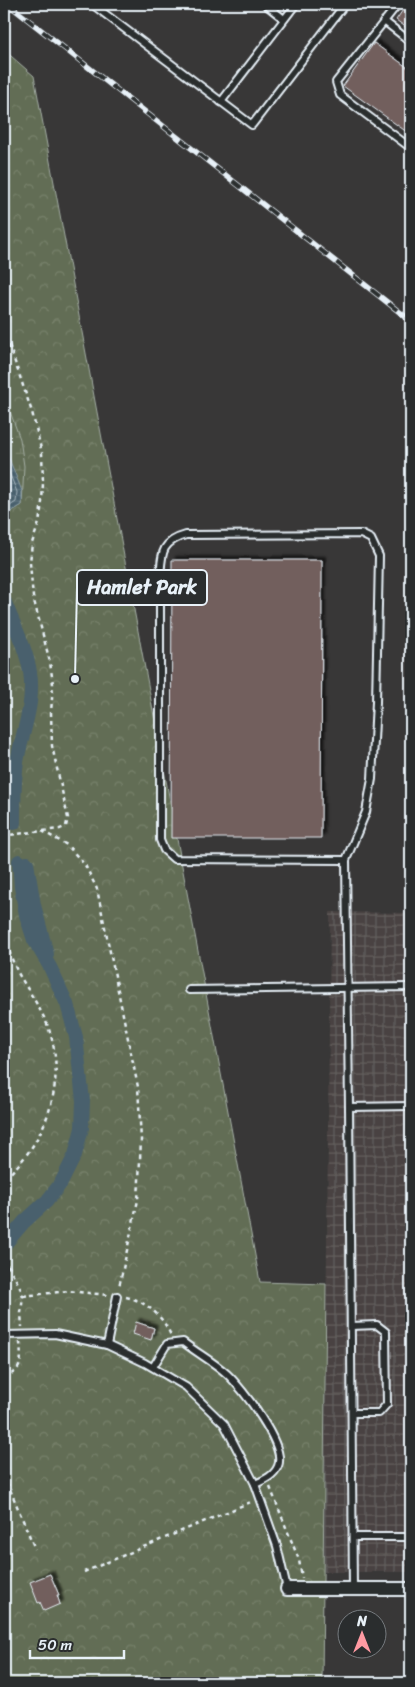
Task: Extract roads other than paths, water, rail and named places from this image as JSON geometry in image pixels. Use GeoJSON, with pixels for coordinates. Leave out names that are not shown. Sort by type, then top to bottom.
{"type":"FeatureCollection","features":[{"type":"Feature","properties":{"kind":"street"},"geometry":{"type":"LineString","coordinates":[[287,1590],[411,1589]]}},
{"type":"Feature","properties":{"kind":"lane"},"geometry":{"type":"LineString","coordinates":[[94,4],[252,125],[345,4]]}},
{"type":"Feature","properties":{"kind":"lane"},"geometry":{"type":"LineString","coordinates":[[264,4],[284,19]]}},
{"type":"Feature","properties":{"kind":"lane"},"geometry":{"type":"LineString","coordinates":[[221,102],[296,4]]}},
{"type":"Feature","properties":{"kind":"lane"},"geometry":{"type":"LineString","coordinates":[[398,4],[336,82],[340,95],[411,148]]}},
{"type":"Feature","properties":{"kind":"lane"},"geometry":{"type":"LineString","coordinates":[[384,21],[411,42]]}},
{"type":"Feature","properties":{"kind":"lane"},"geometry":{"type":"LineString","coordinates":[[346,860],[174,859],[164,850],[160,840],[160,578],[162,551],[174,538],[186,536],[361,534],[371,539],[379,556],[376,702],[372,779],[366,812],[346,860],[354,1589]]}},
{"type":"Feature","properties":{"kind":"lane"},"geometry":{"type":"LineString","coordinates":[[189,990],[411,987]]}},
{"type":"Feature","properties":{"kind":"lane"},"geometry":{"type":"LineString","coordinates":[[349,1107],[411,1106]]}},
{"type":"Feature","properties":{"kind":"lane"},"geometry":{"type":"LineString","coordinates":[[107,1345],[117,1296]]}},
{"type":"Feature","properties":{"kind":"lane"},"geometry":{"type":"LineString","coordinates":[[351,1326],[378,1325],[386,1332],[387,1404],[379,1413],[352,1413]]}},
{"type":"Feature","properties":{"kind":"lane"},"geometry":{"type":"LineString","coordinates":[[4,1335],[55,1334],[107,1345],[153,1367],[186,1387],[224,1424],[255,1484],[277,1546],[287,1590]]}},
{"type":"Feature","properties":{"kind":"lane"},"geometry":{"type":"LineString","coordinates":[[153,1367],[167,1344],[183,1342],[227,1375],[264,1420],[279,1450],[279,1465],[272,1475],[255,1484]]}},
{"type":"Feature","properties":{"kind":"lane"},"geometry":{"type":"LineString","coordinates":[[353,1537],[411,1537]]}},
{"type":"Feature","properties":{"kind":"water"},"geometry":{"type":"Polygon","coordinates":[[[4,446],[22,491],[22,505],[4,516],[4,446]]]}},
{"type":"Feature","properties":{"kind":"waterway"},"geometry":{"type":"LineString","coordinates":[[4,600],[26,654],[31,684],[29,707],[16,770],[14,823]]}},
{"type":"Feature","properties":{"kind":"waterway"},"geometry":{"type":"LineString","coordinates":[[6,1243],[24,1222],[47,1201],[61,1183],[75,1155],[82,1128],[83,1101],[76,1037],[67,1004],[50,967],[34,940],[26,915],[19,861]]}},
{"type":"Feature","properties":{"kind":"waterway"},"geometry":{"type":"LineString","coordinates":[[27,863],[34,905],[47,954]]}},
{"type":"Feature","properties":{"kind":"railway"},"geometry":{"type":"LineString","coordinates":[[8,4],[411,321]]}},
{"type":"Feature","properties":{"kind":"place","name":"Hamlet Park"},"geometry":{"type":"Point","coordinates":[75,679]}}]}
